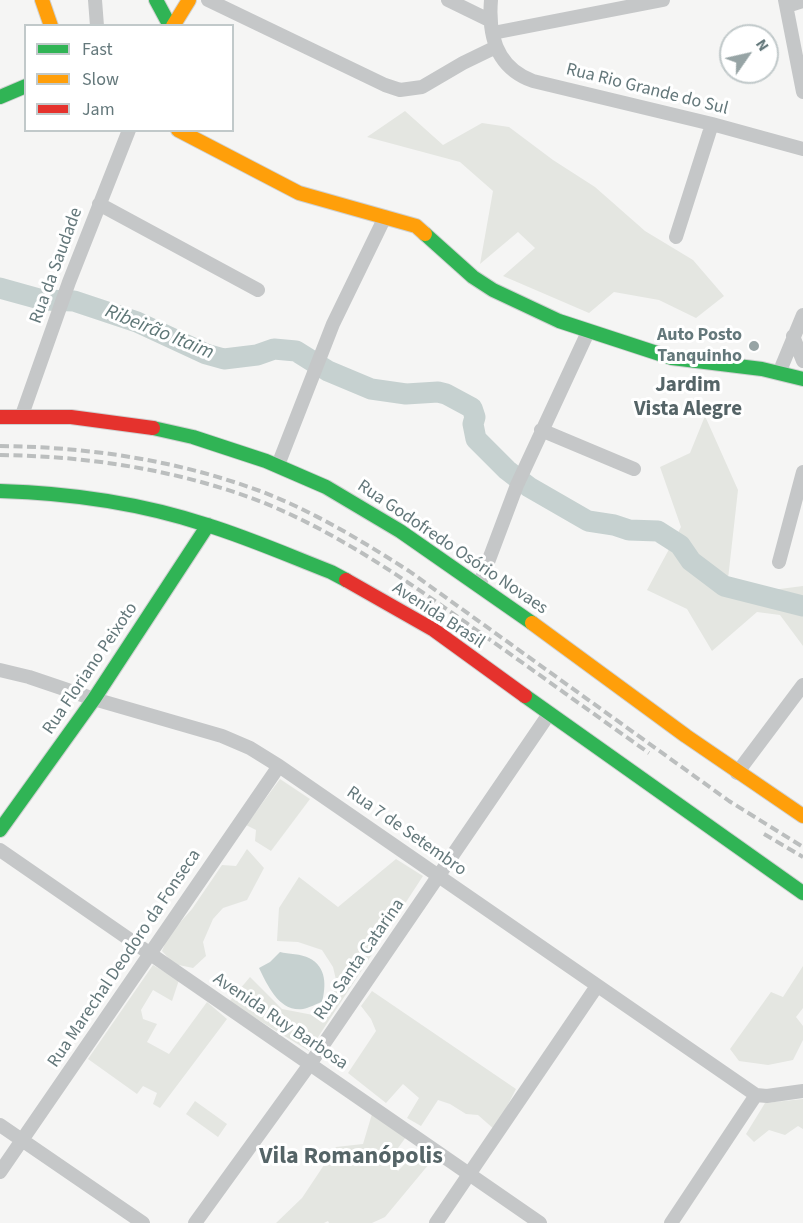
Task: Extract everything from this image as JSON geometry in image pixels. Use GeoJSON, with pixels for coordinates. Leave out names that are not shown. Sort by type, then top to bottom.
{"type":"FeatureCollection","features":[{"type":"Feature","properties":{"kind":"main road"},"geometry":{"type":"LineString","coordinates":[[42,0],[50,24]]}},
{"type":"Feature","properties":{"kind":"main road"},"geometry":{"type":"LineString","coordinates":[[158,3],[186,4]]}},
{"type":"Feature","properties":{"kind":"main road"},"geometry":{"type":"LineString","coordinates":[[158,3],[170,24]]}},
{"type":"Feature","properties":{"kind":"main road"},"geometry":{"type":"LineString","coordinates":[[172,24],[186,4]]}},
{"type":"Feature","properties":{"kind":"main road"},"geometry":{"type":"LineString","coordinates":[[0,97],[24,87]]}},
{"type":"Feature","properties":{"kind":"main road"},"geometry":{"type":"LineString","coordinates":[[182,132],[299,193],[422,229],[473,277],[493,291],[559,321],[672,358],[762,369],[803,379]]}},
{"type":"Feature","properties":{"kind":"main road","name":"Rua Godofredo Osório Novaes"},"geometry":{"type":"LineString","coordinates":[[0,417],[70,415],[188,436],[278,465],[342,495],[405,534],[607,677],[737,773],[803,816]]}},
{"type":"Feature","properties":{"kind":"main road","name":"Avenida Brasil"},"geometry":{"type":"LineString","coordinates":[[0,491],[37,492],[105,500],[163,512],[208,525],[331,572],[434,630],[803,893]]}},
{"type":"Feature","properties":{"kind":"main road","name":"Rua Floriano Peixoto"},"geometry":{"type":"LineString","coordinates":[[0,830],[94,699],[208,525]]}},
{"type":"Feature","properties":{"kind":"street"},"geometry":{"type":"LineString","coordinates":[[95,0],[97,24]]}},
{"type":"Feature","properties":{"kind":"street"},"geometry":{"type":"LineString","coordinates":[[208,0],[385,86],[400,90],[422,87],[463,63],[493,33],[663,0]]}},
{"type":"Feature","properties":{"kind":"street"},"geometry":{"type":"LineString","coordinates":[[448,0],[493,33]]}},
{"type":"Feature","properties":{"kind":"street"},"geometry":{"type":"LineString","coordinates":[[491,0],[493,33]]}},
{"type":"Feature","properties":{"kind":"street"},"geometry":{"type":"LineString","coordinates":[[803,1],[786,3],[803,92]]}},
{"type":"Feature","properties":{"kind":"street","name":"Rua Rio Grande do Sul"},"geometry":{"type":"LineString","coordinates":[[493,33],[517,75],[525,78],[803,149]]}},
{"type":"Feature","properties":{"kind":"street"},"geometry":{"type":"LineString","coordinates":[[676,237],[711,124]]}},
{"type":"Feature","properties":{"kind":"street","name":"Rua da Saudade"},"geometry":{"type":"LineString","coordinates":[[22,415],[69,282],[128,132]]}},
{"type":"Feature","properties":{"kind":"street"},"geometry":{"type":"LineString","coordinates":[[99,204],[258,290]]}},
{"type":"Feature","properties":{"kind":"street"},"geometry":{"type":"LineString","coordinates":[[278,465],[333,324],[385,217]]}},
{"type":"Feature","properties":{"kind":"street"},"geometry":{"type":"LineString","coordinates":[[779,373],[803,315]]}},
{"type":"Feature","properties":{"kind":"street"},"geometry":{"type":"LineString","coordinates":[[479,586],[525,466],[588,332]]}},
{"type":"Feature","properties":{"kind":"street"},"geometry":{"type":"LineString","coordinates":[[794,336],[803,361]]}},
{"type":"Feature","properties":{"kind":"street"},"geometry":{"type":"LineString","coordinates":[[541,430],[634,469]]}},
{"type":"Feature","properties":{"kind":"street"},"geometry":{"type":"LineString","coordinates":[[779,562],[803,472]]}},
{"type":"Feature","properties":{"kind":"street","name":"Rua 7 de Setembro"},"geometry":{"type":"LineString","coordinates":[[0,670],[222,736],[250,748],[756,1095]]}},
{"type":"Feature","properties":{"kind":"street"},"geometry":{"type":"LineString","coordinates":[[737,773],[803,685]]}},
{"type":"Feature","properties":{"kind":"street","name":"Rua Santa Catarina"},"geometry":{"type":"LineString","coordinates":[[195,1223],[310,1064],[549,714]]}},
{"type":"Feature","properties":{"kind":"street","name":"Rua Marechal Deodoro da Fonseca"},"geometry":{"type":"LineString","coordinates":[[0,1172],[279,766]]}},
{"type":"Feature","properties":{"kind":"street","name":"Avenida Ruy Barbosa"},"geometry":{"type":"LineString","coordinates":[[0,850],[540,1223]]}},
{"type":"Feature","properties":{"kind":"street"},"geometry":{"type":"LineString","coordinates":[[436,1223],[597,986]]}},
{"type":"Feature","properties":{"kind":"street"},"geometry":{"type":"LineString","coordinates":[[671,1223],[756,1095],[767,1096],[803,1091]]}},
{"type":"Feature","properties":{"kind":"street"},"geometry":{"type":"LineString","coordinates":[[0,1125],[143,1223]]}},
{"type":"Feature","properties":{"kind":"shaded area"},"geometry":{"type":"Polygon","coordinates":[[[405,111],[443,145],[482,123],[509,127],[553,160],[595,187],[645,231],[693,260],[724,296],[696,318],[659,300],[614,292],[589,313],[503,276],[535,248],[518,232],[480,264],[493,191],[460,162],[367,137],[405,111]]]}},
{"type":"Feature","properties":{"kind":"shaded area"},"geometry":{"type":"Polygon","coordinates":[[[705,416],[738,490],[728,579],[772,590],[803,586],[803,646],[780,615],[757,612],[712,651],[687,609],[647,590],[681,527],[660,467],[690,453],[705,416]]]}},
{"type":"Feature","properties":{"kind":"shaded area"},"geometry":{"type":"Polygon","coordinates":[[[280,779],[310,799],[271,851],[255,841],[256,830],[246,825],[280,779]]]}},
{"type":"Feature","properties":{"kind":"shaded area"},"geometry":{"type":"Polygon","coordinates":[[[247,849],[264,868],[247,900],[223,908],[213,919],[203,942],[206,956],[193,968],[174,964],[162,951],[168,936],[192,909],[222,865],[236,866],[247,849]]]}},
{"type":"Feature","properties":{"kind":"shaded area"},"geometry":{"type":"Polygon","coordinates":[[[396,859],[423,876],[309,1051],[229,1002],[250,977],[282,1009],[313,1015],[327,1009],[337,984],[333,967],[322,950],[298,942],[277,941],[279,908],[299,877],[338,907],[396,859]]]}},
{"type":"Feature","properties":{"kind":"shaded area"},"geometry":{"type":"Polygon","coordinates":[[[280,952],[306,957],[319,966],[324,977],[322,1002],[295,1009],[287,1006],[275,996],[259,968],[270,962],[280,952]]]}},
{"type":"Feature","properties":{"kind":"shaded area"},"geometry":{"type":"Polygon","coordinates":[[[153,965],[179,980],[172,1001],[153,990],[141,1010],[143,1019],[157,1024],[147,1042],[169,1054],[207,1002],[227,1019],[160,1108],[153,1104],[157,1093],[143,1086],[137,1094],[88,1059],[153,965]]]}},
{"type":"Feature","properties":{"kind":"shaded area"},"geometry":{"type":"Polygon","coordinates":[[[803,966],[803,1008],[796,1017],[803,1026],[803,1040],[793,1060],[768,1065],[739,1061],[730,1049],[771,992],[783,997],[803,966]]]}},
{"type":"Feature","properties":{"kind":"shaded area"},"geometry":{"type":"Polygon","coordinates":[[[372,991],[516,1089],[495,1130],[478,1115],[466,1114],[438,1100],[421,1126],[407,1118],[419,1098],[403,1084],[386,1103],[348,1073],[376,1031],[371,1019],[361,1006],[372,991]]]}},
{"type":"Feature","properties":{"kind":"shaded area"},"geometry":{"type":"Polygon","coordinates":[[[803,1099],[803,1129],[798,1126],[785,1135],[769,1130],[754,1142],[746,1134],[765,1103],[803,1099]]]}},
{"type":"Feature","properties":{"kind":"shaded area"},"geometry":{"type":"Polygon","coordinates":[[[195,1101],[227,1124],[218,1137],[186,1114],[195,1101]]]}},
{"type":"Feature","properties":{"kind":"shaded area"},"geometry":{"type":"Polygon","coordinates":[[[372,1114],[406,1137],[390,1159],[398,1171],[421,1147],[434,1158],[385,1217],[372,1223],[329,1223],[328,1221],[324,1223],[276,1223],[302,1198],[336,1147],[363,1144],[372,1114]]]}},
{"type":"Feature","properties":{"kind":"waterway","name":"Ribeirão Itaim"},"geometry":{"type":"LineString","coordinates":[[0,288],[43,300],[74,301],[137,322],[206,354],[224,359],[257,355],[274,349],[296,351],[328,371],[371,389],[406,394],[438,392],[446,394],[472,408],[475,417],[473,424],[476,439],[507,470],[529,487],[588,521],[629,530],[658,531],[680,545],[691,561],[724,586],[803,606]]}},
{"type":"Feature","properties":{"kind":"railway"},"geometry":{"type":"LineString","coordinates":[[0,446],[66,449],[164,463],[260,491],[318,517],[409,571],[729,801],[803,847]]}},
{"type":"Feature","properties":{"kind":"railway"},"geometry":{"type":"LineString","coordinates":[[0,455],[66,458],[166,473],[231,491],[291,515],[347,544],[401,578],[649,753]]}},
{"type":"Feature","properties":{"kind":"railway"},"geometry":{"type":"LineString","coordinates":[[764,834],[803,857]]}},
{"type":"Feature","properties":{"kind":"traffic: fast"},"geometry":{"type":"LineString","coordinates":[[156,0],[169,24]]}},
{"type":"Feature","properties":{"kind":"traffic: fast"},"geometry":{"type":"LineString","coordinates":[[0,97],[24,87]]}},
{"type":"Feature","properties":{"kind":"traffic: fast"},"geometry":{"type":"LineString","coordinates":[[425,234],[473,277],[493,290],[559,321],[672,358],[762,369],[803,379]]}},
{"type":"Feature","properties":{"kind":"traffic: fast"},"geometry":{"type":"LineString","coordinates":[[153,428],[193,437],[266,461],[326,487],[400,531],[532,623]]}},
{"type":"Feature","properties":{"kind":"traffic: fast"},"geometry":{"type":"LineString","coordinates":[[0,491],[105,500],[182,517],[238,536],[346,580]]}},
{"type":"Feature","properties":{"kind":"traffic: fast"},"geometry":{"type":"LineString","coordinates":[[0,830],[94,699],[208,525]]}},
{"type":"Feature","properties":{"kind":"traffic: fast"},"geometry":{"type":"LineString","coordinates":[[525,696],[803,893]]}},
{"type":"Feature","properties":{"kind":"traffic: slow"},"geometry":{"type":"LineString","coordinates":[[42,0],[50,24]]}},
{"type":"Feature","properties":{"kind":"traffic: slow"},"geometry":{"type":"LineString","coordinates":[[174,24],[189,0]]}},
{"type":"Feature","properties":{"kind":"traffic: slow"},"geometry":{"type":"LineString","coordinates":[[182,132],[299,193],[416,226],[425,234]]}},
{"type":"Feature","properties":{"kind":"traffic: slow"},"geometry":{"type":"LineString","coordinates":[[532,623],[686,736],[803,816]]}},
{"type":"Feature","properties":{"kind":"traffic: jam"},"geometry":{"type":"LineString","coordinates":[[0,417],[71,417],[153,428]]}},
{"type":"Feature","properties":{"kind":"traffic: jam"},"geometry":{"type":"LineString","coordinates":[[346,580],[434,630],[525,696]]}},
{"type":"Feature","properties":{"kind":"place","name":"Auto Posto Tanquinho"},"geometry":{"type":"Point","coordinates":[754,346]}},
{"type":"Feature","properties":{"kind":"district","name":"Jardim Vista Alegre"},"geometry":{"type":"Point","coordinates":[688,398]}},
{"type":"Feature","properties":{"kind":"district","name":"Vila Romanópolis"},"geometry":{"type":"Point","coordinates":[351,1158]}}]}
